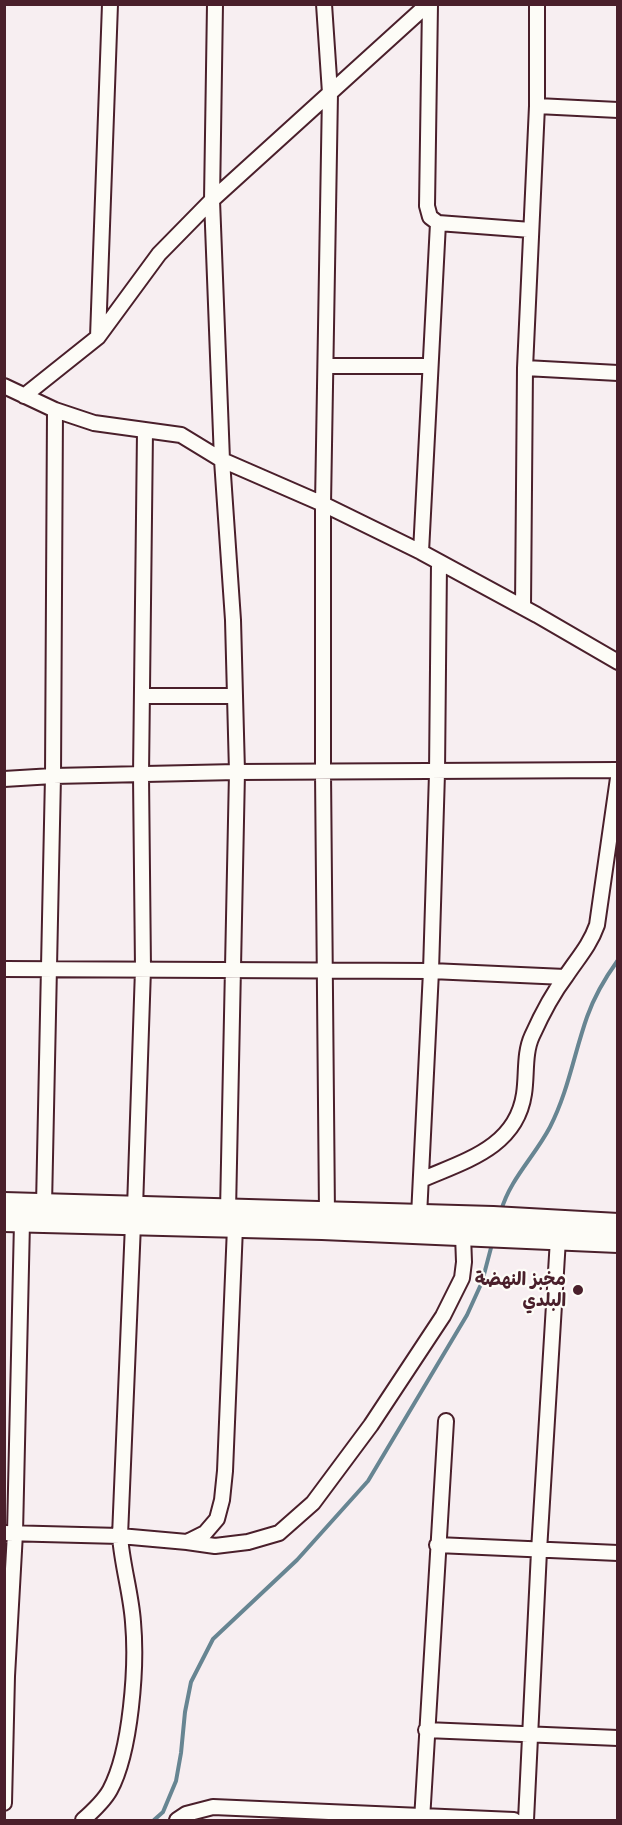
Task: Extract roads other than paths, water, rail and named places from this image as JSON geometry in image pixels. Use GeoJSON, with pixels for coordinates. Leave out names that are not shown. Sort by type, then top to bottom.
{"type":"FeatureCollection","features":[{"type":"Feature","properties":{"kind":"main road"},"geometry":{"type":"LineString","coordinates":[[4,1203],[44,1205],[134,1216]]}},
{"type":"Feature","properties":{"kind":"main road"},"geometry":{"type":"LineString","coordinates":[[232,1219],[327,1214],[419,1216],[514,1228],[618,1224]]}},
{"type":"Feature","properties":{"kind":"main road"},"geometry":{"type":"LineString","coordinates":[[13,1222],[134,1216],[232,1219],[463,1235],[490,1226]]}},
{"type":"Feature","properties":{"kind":"main road"},"geometry":{"type":"LineString","coordinates":[[514,1228],[558,1239],[618,1242]]}},
{"type":"Feature","properties":{"kind":"street"},"geometry":{"type":"LineString","coordinates":[[98,337],[110,4]]}},
{"type":"Feature","properties":{"kind":"street"},"geometry":{"type":"LineString","coordinates":[[186,1542],[205,1533],[217,1519],[222,1500],[226,1442],[232,1219],[237,772],[233,620],[222,460],[212,200],[215,4]]}},
{"type":"Feature","properties":{"kind":"street"},"geometry":{"type":"LineString","coordinates":[[324,4],[330,93],[323,504],[327,1214]]}},
{"type":"Feature","properties":{"kind":"street"},"geometry":{"type":"LineString","coordinates":[[24,396],[98,337],[159,254],[212,200],[429,4]]}},
{"type":"Feature","properties":{"kind":"street"},"geometry":{"type":"LineString","coordinates":[[429,4],[427,206],[430,218],[438,223],[531,230]]}},
{"type":"Feature","properties":{"kind":"street"},"geometry":{"type":"LineString","coordinates":[[523,607],[525,368],[537,106],[537,4]]}},
{"type":"Feature","properties":{"kind":"street"},"geometry":{"type":"LineString","coordinates":[[537,106],[618,110]]}},
{"type":"Feature","properties":{"kind":"street"},"geometry":{"type":"LineString","coordinates":[[421,552],[438,223]]}},
{"type":"Feature","properties":{"kind":"street"},"geometry":{"type":"LineString","coordinates":[[326,366],[430,366]]}},
{"type":"Feature","properties":{"kind":"street"},"geometry":{"type":"LineString","coordinates":[[525,368],[618,373]]}},
{"type":"Feature","properties":{"kind":"street"},"geometry":{"type":"LineString","coordinates":[[4,386],[55,410],[94,423],[181,435],[222,460],[323,504],[421,552],[618,662]]}},
{"type":"Feature","properties":{"kind":"street"},"geometry":{"type":"LineString","coordinates":[[44,1205],[54,776],[55,410]]}},
{"type":"Feature","properties":{"kind":"street"},"geometry":{"type":"LineString","coordinates":[[83,1821],[109,1791],[121,1765],[131,1705],[134,1659],[133,1622],[120,1536],[143,969],[141,775],[145,431]]}},
{"type":"Feature","properties":{"kind":"street"},"geometry":{"type":"LineString","coordinates":[[419,1216],[431,971],[437,773],[439,563]]}},
{"type":"Feature","properties":{"kind":"street"},"geometry":{"type":"LineString","coordinates":[[142,696],[235,696]]}},
{"type":"Feature","properties":{"kind":"street"},"geometry":{"type":"LineString","coordinates":[[4,779],[237,772],[437,773],[618,770]]}},
{"type":"Feature","properties":{"kind":"street"},"geometry":{"type":"LineString","coordinates":[[421,1180],[483,1153],[509,1132],[518,1117],[524,1096],[528,1049],[532,1036],[565,977],[591,941],[597,925],[618,778]]}},
{"type":"Feature","properties":{"kind":"street"},"geometry":{"type":"LineString","coordinates":[[4,969],[431,971],[565,977]]}},
{"type":"Feature","properties":{"kind":"street"},"geometry":{"type":"LineString","coordinates":[[4,1803],[10,1533],[13,1222]]}},
{"type":"Feature","properties":{"kind":"street"},"geometry":{"type":"LineString","coordinates":[[10,1533],[120,1536],[215,1546],[248,1542],[279,1533],[313,1503],[371,1425],[443,1316],[462,1278],[463,1235]]}},
{"type":"Feature","properties":{"kind":"street"},"geometry":{"type":"LineString","coordinates":[[526,1821],[539,1551],[558,1239]]}},
{"type":"Feature","properties":{"kind":"street"},"geometry":{"type":"LineString","coordinates":[[422,1819],[446,1421]]}},
{"type":"Feature","properties":{"kind":"street"},"geometry":{"type":"LineString","coordinates":[[437,1545],[618,1553]]}},
{"type":"Feature","properties":{"kind":"street"},"geometry":{"type":"LineString","coordinates":[[426,1730],[618,1738]]}},
{"type":"Feature","properties":{"kind":"street"},"geometry":{"type":"LineString","coordinates":[[177,1821],[186,1814],[213,1814],[514,1821]]}},
{"type":"Feature","properties":{"kind":"waterway"},"geometry":{"type":"LineString","coordinates":[[501,1211],[510,1188],[550,1127],[566,1087],[590,1010],[600,988],[618,960]]}},
{"type":"Feature","properties":{"kind":"waterway"},"geometry":{"type":"LineString","coordinates":[[154,1820],[163,1812],[176,1781],[191,1682],[213,1639],[297,1560],[368,1481],[467,1315],[482,1282],[492,1244]]}},
{"type":"Feature","properties":{"kind":"place","name":"مخبز النهضة البلدي"},"geometry":{"type":"Point","coordinates":[578,1290]}}]}
